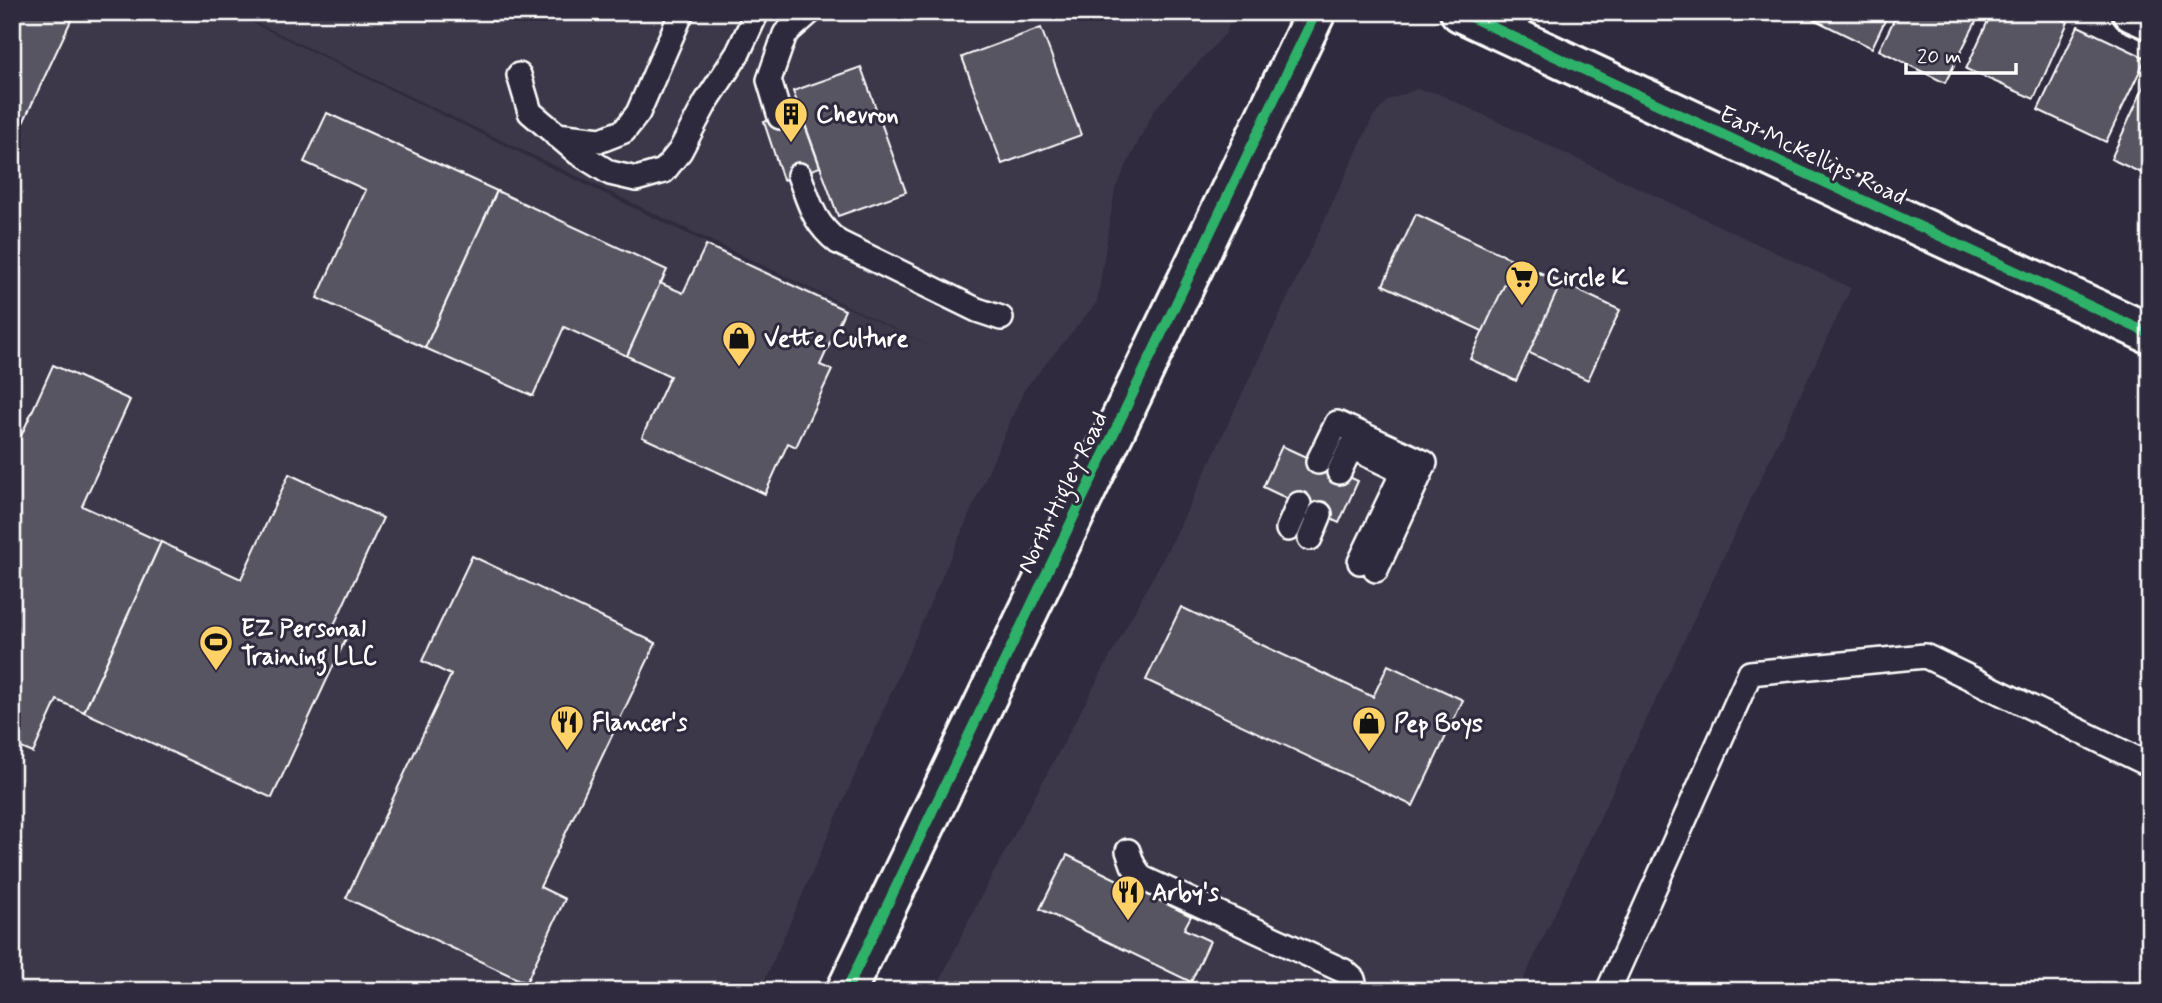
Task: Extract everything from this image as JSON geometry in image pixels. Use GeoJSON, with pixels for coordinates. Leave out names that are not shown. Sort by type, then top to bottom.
{"type":"FeatureCollection","features":[{"type":"Feature","properties":{"kind":"main road","name":"North Higley Road"},"geometry":{"type":"LineString","coordinates":[[846,991],[1316,12]]}},
{"type":"Feature","properties":{"kind":"main road","name":"East McKellips Road"},"geometry":{"type":"LineString","coordinates":[[1460,12],[2150,334]]}},
{"type":"Feature","properties":{"kind":"main road"},"geometry":{"type":"LineString","coordinates":[[2133,12],[2150,20]]}},
{"type":"Feature","properties":{"kind":"lane"},"geometry":{"type":"LineString","coordinates":[[556,135],[601,140],[624,131],[638,113],[682,12]]}},
{"type":"Feature","properties":{"kind":"lane"},"geometry":{"type":"LineString","coordinates":[[519,75],[530,112],[578,153],[610,173],[636,179],[664,171],[680,151],[706,102],[738,53],[757,12]]}},
{"type":"Feature","properties":{"kind":"lane"},"geometry":{"type":"LineString","coordinates":[[780,117],[769,80],[785,34],[810,12]]}},
{"type":"Feature","properties":{"kind":"lane"},"geometry":{"type":"LineString","coordinates":[[799,175],[815,218],[825,232],[838,242],[977,310],[1001,318]]}},
{"type":"Feature","properties":{"kind":"lane"},"geometry":{"type":"LineString","coordinates":[[1318,462],[1337,422],[1425,463],[1368,566],[1403,472],[1351,447],[1339,472]]}},
{"type":"Feature","properties":{"kind":"lane"},"geometry":{"type":"LineString","coordinates":[[1287,529],[1299,504]]}},
{"type":"Feature","properties":{"kind":"lane"},"geometry":{"type":"LineString","coordinates":[[1310,538],[1320,514]]}},
{"type":"Feature","properties":{"kind":"lane"},"geometry":{"type":"LineString","coordinates":[[1608,991],[1750,673],[1924,656],[2150,765]]}},
{"type":"Feature","properties":{"kind":"lane"},"geometry":{"type":"LineString","coordinates":[[1128,851],[1133,866],[1142,877],[1344,971],[1353,979],[1356,991]]}},
{"type":"Feature","properties":{"kind":"shaded area"},"geometry":{"type":"Polygon","coordinates":[[[12,12],[230,12],[677,229],[937,349],[234,12],[1233,12],[1226,33],[1154,110],[1115,189],[1097,302],[1024,390],[760,991],[12,991],[12,12]]]}},
{"type":"Feature","properties":{"kind":"shaded area"},"geometry":{"type":"Polygon","coordinates":[[[1417,89],[1437,93],[1851,288],[1518,991],[953,991],[938,984],[979,900],[1175,536],[1373,117],[1388,100],[1417,89]]]}},
{"type":"Feature","properties":{"kind":"building"},"geometry":{"type":"Polygon","coordinates":[[[12,12],[75,12],[15,140],[12,139],[12,12]]]}},
{"type":"Feature","properties":{"kind":"building"},"geometry":{"type":"Polygon","coordinates":[[[473,12],[498,12],[494,21],[473,12]]]}},
{"type":"Feature","properties":{"kind":"building"},"geometry":{"type":"Polygon","coordinates":[[[1807,12],[1889,12],[1872,48],[1805,15],[1807,12]]]}},
{"type":"Feature","properties":{"kind":"building"},"geometry":{"type":"Polygon","coordinates":[[[1898,12],[1981,12],[1945,83],[1879,50],[1898,12]]]}},
{"type":"Feature","properties":{"kind":"building"},"geometry":{"type":"Polygon","coordinates":[[[1992,12],[2046,12],[2068,22],[2034,99],[1966,69],[1992,12]]]}},
{"type":"Feature","properties":{"kind":"building"},"geometry":{"type":"Polygon","coordinates":[[[2078,26],[2146,58],[2106,142],[2038,110],[2078,26]]]}},
{"type":"Feature","properties":{"kind":"building"},"geometry":{"type":"Polygon","coordinates":[[[1041,28],[1081,135],[1002,164],[962,57],[1041,28]]]}},
{"type":"Feature","properties":{"kind":"building","name":"Chevron"},"geometry":{"type":"Polygon","coordinates":[[[861,67],[906,192],[838,216],[793,91],[861,67]]]}},
{"type":"Feature","properties":{"kind":"building"},"geometry":{"type":"Polygon","coordinates":[[[2150,73],[2150,177],[2111,159],[2150,73]]]}},
{"type":"Feature","properties":{"kind":"building","name":"Chevron"},"geometry":{"type":"Polygon","coordinates":[[[799,109],[820,167],[783,180],[764,122],[799,109]]]}},
{"type":"Feature","properties":{"kind":"building"},"geometry":{"type":"Polygon","coordinates":[[[327,113],[497,191],[425,348],[317,298],[366,190],[304,162],[327,113]]]}},
{"type":"Feature","properties":{"kind":"building"},"geometry":{"type":"Polygon","coordinates":[[[497,191],[667,270],[627,356],[564,327],[533,396],[425,348],[497,191]]]}},
{"type":"Feature","properties":{"kind":"building","name":"Circle K"},"geometry":{"type":"Polygon","coordinates":[[[1416,214],[1620,310],[1588,380],[1383,285],[1416,214]]]}},
{"type":"Feature","properties":{"kind":"building","name":"Vette Culture"},"geometry":{"type":"Polygon","coordinates":[[[706,245],[845,310],[820,365],[832,370],[796,447],[788,443],[765,494],[642,437],[670,376],[627,356],[660,283],[683,293],[706,245]]]}},
{"type":"Feature","properties":{"kind":"building","name":"Circle K"},"geometry":{"type":"Polygon","coordinates":[[[1515,262],[1561,283],[1516,381],[1470,359],[1515,262]]]}},
{"type":"Feature","properties":{"kind":"building"},"geometry":{"type":"Polygon","coordinates":[[[53,365],[130,400],[82,506],[161,542],[84,712],[57,700],[33,753],[12,744],[12,456],[53,365]]]}},
{"type":"Feature","properties":{"kind":"building"},"geometry":{"type":"Polygon","coordinates":[[[1282,446],[1358,481],[1339,523],[1263,487],[1282,446]]]}},
{"type":"Feature","properties":{"kind":"building","name":"EZ Personal Training LLC"},"geometry":{"type":"Polygon","coordinates":[[[289,474],[383,518],[334,625],[349,632],[272,798],[84,712],[161,542],[241,579],[289,474]]]}},
{"type":"Feature","properties":{"kind":"building"},"geometry":{"type":"Polygon","coordinates":[[[472,556],[656,643],[540,887],[565,899],[526,983],[346,898],[451,675],[422,661],[472,556]]]}},
{"type":"Feature","properties":{"kind":"building","name":"Pep Boys"},"geometry":{"type":"Polygon","coordinates":[[[1181,607],[1373,697],[1388,665],[1463,700],[1413,806],[1146,680],[1181,607]]]}},
{"type":"Feature","properties":{"kind":"building","name":"Arby's"},"geometry":{"type":"Polygon","coordinates":[[[1067,855],[1191,916],[1184,929],[1210,941],[1191,982],[1040,909],[1067,855]]]}},
{"type":"Feature","properties":{"kind":"cycle path"},"geometry":{"type":"LineString","coordinates":[[846,991],[1316,12]]}},
{"type":"Feature","properties":{"kind":"cycle path"},"geometry":{"type":"LineString","coordinates":[[1460,12],[2150,334]]}},
{"type":"Feature","properties":{"kind":"place","name":"Chevron"},"geometry":{"type":"Point","coordinates":[791,144]}},
{"type":"Feature","properties":{"kind":"place","name":"Circle K"},"geometry":{"type":"Point","coordinates":[1522,307]}},
{"type":"Feature","properties":{"kind":"place","name":"Vette Culture"},"geometry":{"type":"Point","coordinates":[739,368]}},
{"type":"Feature","properties":{"kind":"place","name":"EZ Personal Training LLC"},"geometry":{"type":"Point","coordinates":[216,672]}},
{"type":"Feature","properties":{"kind":"place","name":"Flancer's"},"geometry":{"type":"Point","coordinates":[567,752]}},
{"type":"Feature","properties":{"kind":"place","name":"Pep Boys"},"geometry":{"type":"Point","coordinates":[1369,753]}},
{"type":"Feature","properties":{"kind":"place","name":"Arby's"},"geometry":{"type":"Point","coordinates":[1128,922]}}]}
